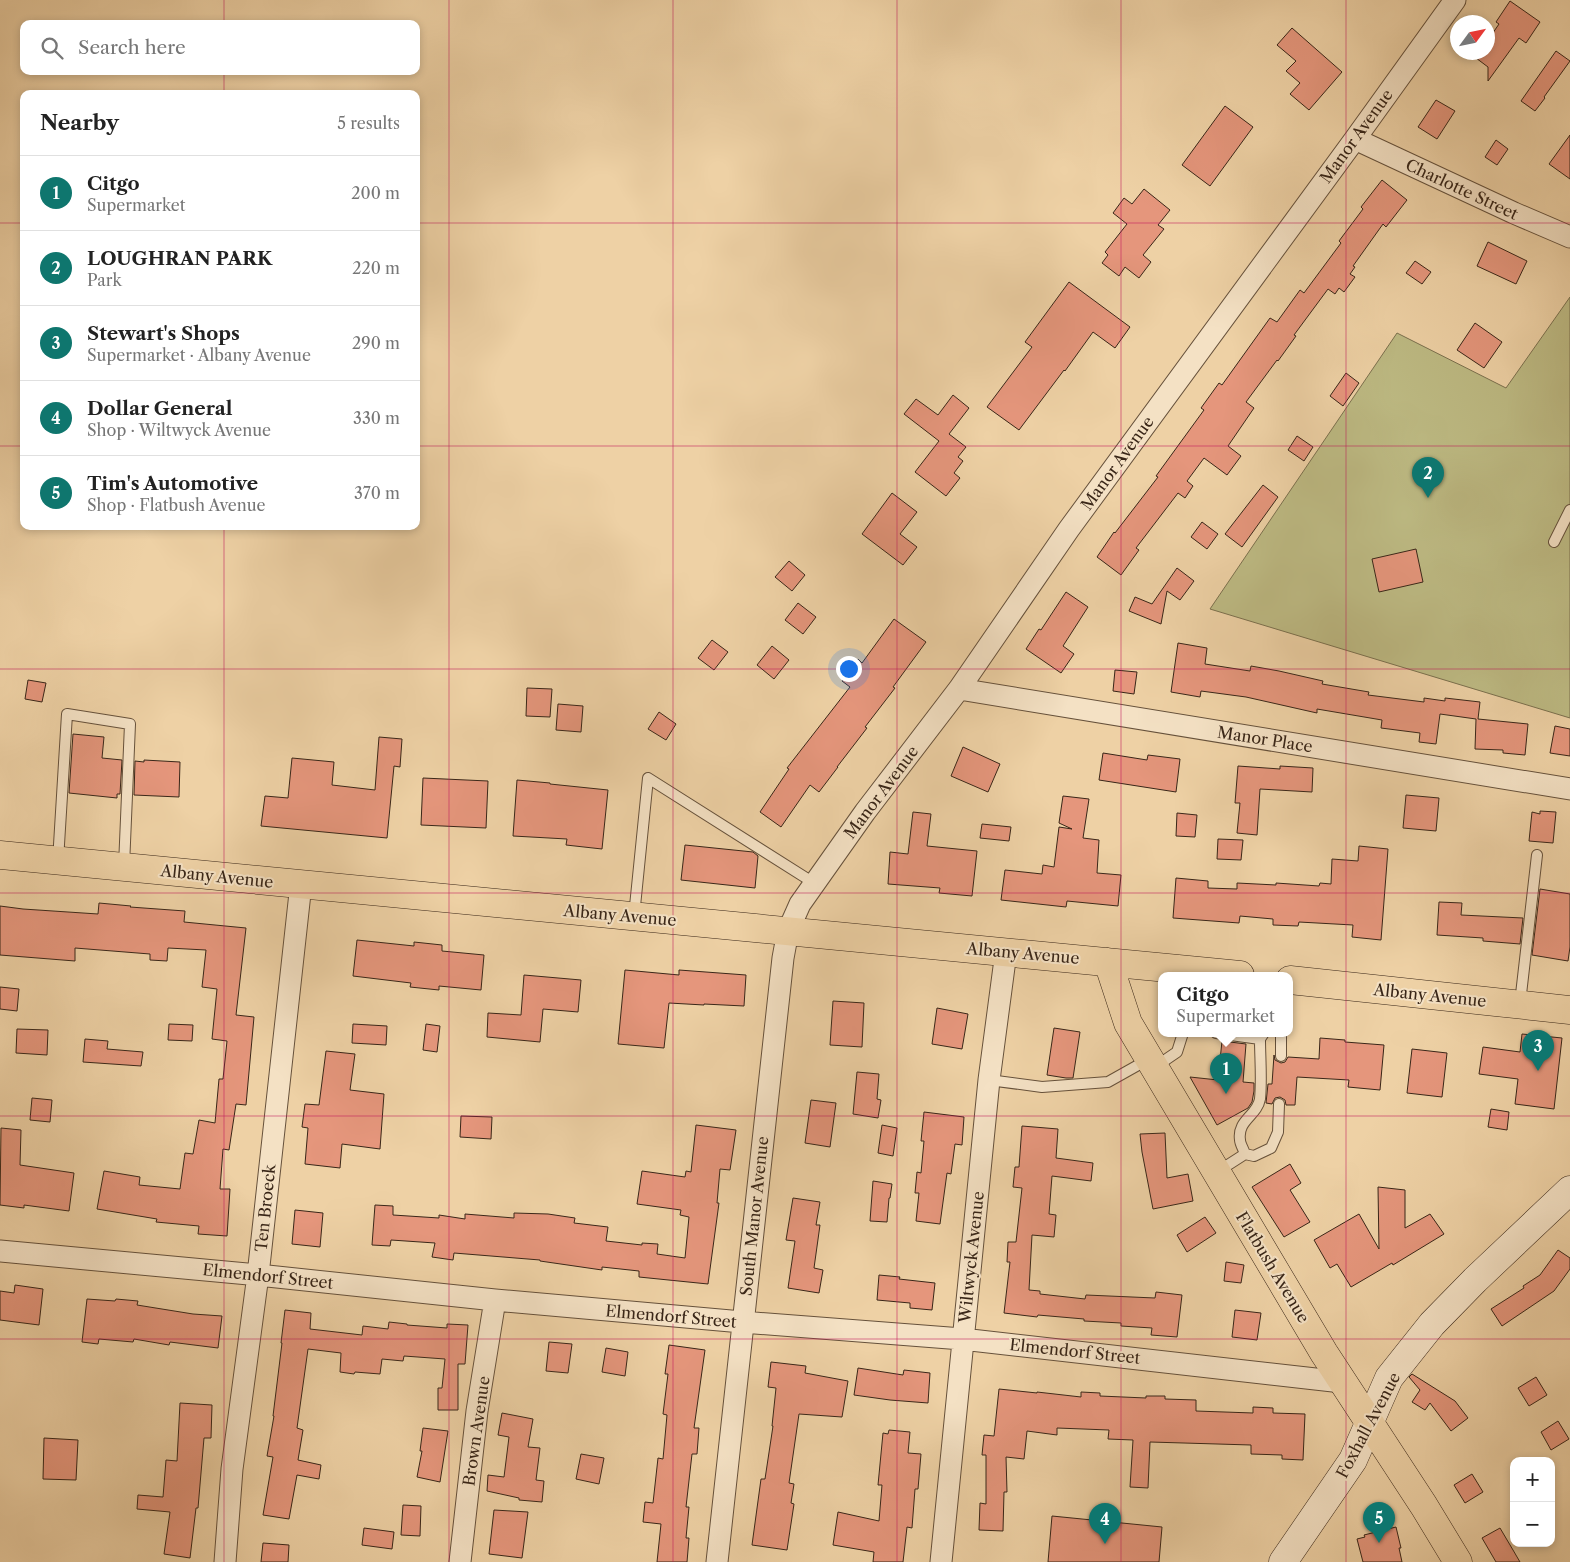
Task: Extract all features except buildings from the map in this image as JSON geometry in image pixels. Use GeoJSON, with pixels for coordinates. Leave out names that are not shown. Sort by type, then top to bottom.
{"type":"FeatureCollection","features":[{"type":"Feature","properties":{"kind":"main road","name":"Albany Avenue"},"geometry":{"type":"LineString","coordinates":[[0,855],[1108,962],[1185,972]]}},
{"type":"Feature","properties":{"kind":"main road","name":"Flatbush Avenue"},"geometry":{"type":"LineString","coordinates":[[1108,962],[1128,1023],[1151,1063],[1324,1353],[1424,1506],[1458,1562]]}},
{"type":"Feature","properties":{"kind":"main road","name":"Albany Avenue"},"geometry":{"type":"LineString","coordinates":[[1293,980],[1570,1010]]}},
{"type":"Feature","properties":{"kind":"street","name":"Manor Avenue"},"geometry":{"type":"LineString","coordinates":[[788,931],[800,904],[814,883],[865,812],[959,689],[1069,529],[1355,139],[1450,2]]}},
{"type":"Feature","properties":{"kind":"street","name":"Charlotte Street"},"geometry":{"type":"LineString","coordinates":[[1355,139],[1570,237]]}},
{"type":"Feature","properties":{"kind":"street","name":"Manor Place"},"geometry":{"type":"LineString","coordinates":[[959,689],[1570,789]]}},
{"type":"Feature","properties":{"kind":"street","name":"Ten Broeck"},"geometry":{"type":"LineString","coordinates":[[225,1562],[232,1469],[258,1275],[301,884]]}},
{"type":"Feature","properties":{"kind":"street","name":"South Manor Avenue"},"geometry":{"type":"LineString","coordinates":[[717,1562],[742,1322],[783,958],[788,931]]}},
{"type":"Feature","properties":{"kind":"street","name":"Wiltwyck Avenue"},"geometry":{"type":"LineString","coordinates":[[941,1562],[962,1339],[1006,952]]}},
{"type":"Feature","properties":{"kind":"street","name":"Foxhall Avenue"},"geometry":{"type":"LineString","coordinates":[[1283,1562],[1353,1460],[1389,1378],[1432,1324],[1475,1280],[1570,1190]]}},
{"type":"Feature","properties":{"kind":"street","name":"Elmendorf Street"},"geometry":{"type":"LineString","coordinates":[[0,1251],[496,1300],[962,1339],[1342,1382]]}},
{"type":"Feature","properties":{"kind":"street","name":"Brown Avenue"},"geometry":{"type":"LineString","coordinates":[[460,1562],[477,1411],[496,1300]]}},
{"type":"Feature","properties":{"kind":"lane"},"geometry":{"type":"LineString","coordinates":[[1554,542],[1570,510]]}},
{"type":"Feature","properties":{"kind":"lane"},"geometry":{"type":"LineString","coordinates":[[58,861],[67,714],[130,724],[124,867]]}},
{"type":"Feature","properties":{"kind":"lane"},"geometry":{"type":"LineString","coordinates":[[634,916],[648,778],[814,883]]}},
{"type":"Feature","properties":{"kind":"lane"},"geometry":{"type":"LineString","coordinates":[[1519,1005],[1537,855]]}},
{"type":"Feature","properties":{"kind":"lane"},"geometry":{"type":"LineString","coordinates":[[990,1080],[1042,1087],[1108,1082],[1177,1052],[1182,1037]]}},
{"type":"Feature","properties":{"kind":"lane"},"geometry":{"type":"LineString","coordinates":[[1245,1154],[1240,1139],[1241,1127],[1257,1109],[1260,1098],[1262,1037]]}},
{"type":"Feature","properties":{"kind":"lane"},"geometry":{"type":"LineString","coordinates":[[1281,1037],[1281,1056]]}},
{"type":"Feature","properties":{"kind":"lane"},"geometry":{"type":"LineString","coordinates":[[1216,1172],[1245,1154],[1254,1156],[1271,1148],[1278,1132],[1279,1104]]}},
{"type":"Feature","properties":{"kind":"shaded area"},"geometry":{"type":"Polygon","coordinates":[[[1570,297],[1570,718],[1210,609],[1397,333],[1506,388],[1570,297]]]}},
{"type":"Feature","properties":{"kind":"place","name":"LOUGHRAN PARK"},"geometry":{"type":"Point","coordinates":[1428,498]}},
{"type":"Feature","properties":{"kind":"place","name":"Stewart's Shops"},"geometry":{"type":"Point","coordinates":[1538,1071]}},
{"type":"Feature","properties":{"kind":"place","name":"Citgo"},"geometry":{"type":"Point","coordinates":[1226,1094]}},
{"type":"Feature","properties":{"kind":"place","name":"Tim's Automotive"},"geometry":{"type":"Point","coordinates":[1379,1543]}},
{"type":"Feature","properties":{"kind":"place","name":"Dollar General"},"geometry":{"type":"Point","coordinates":[1105,1544]}}]}
